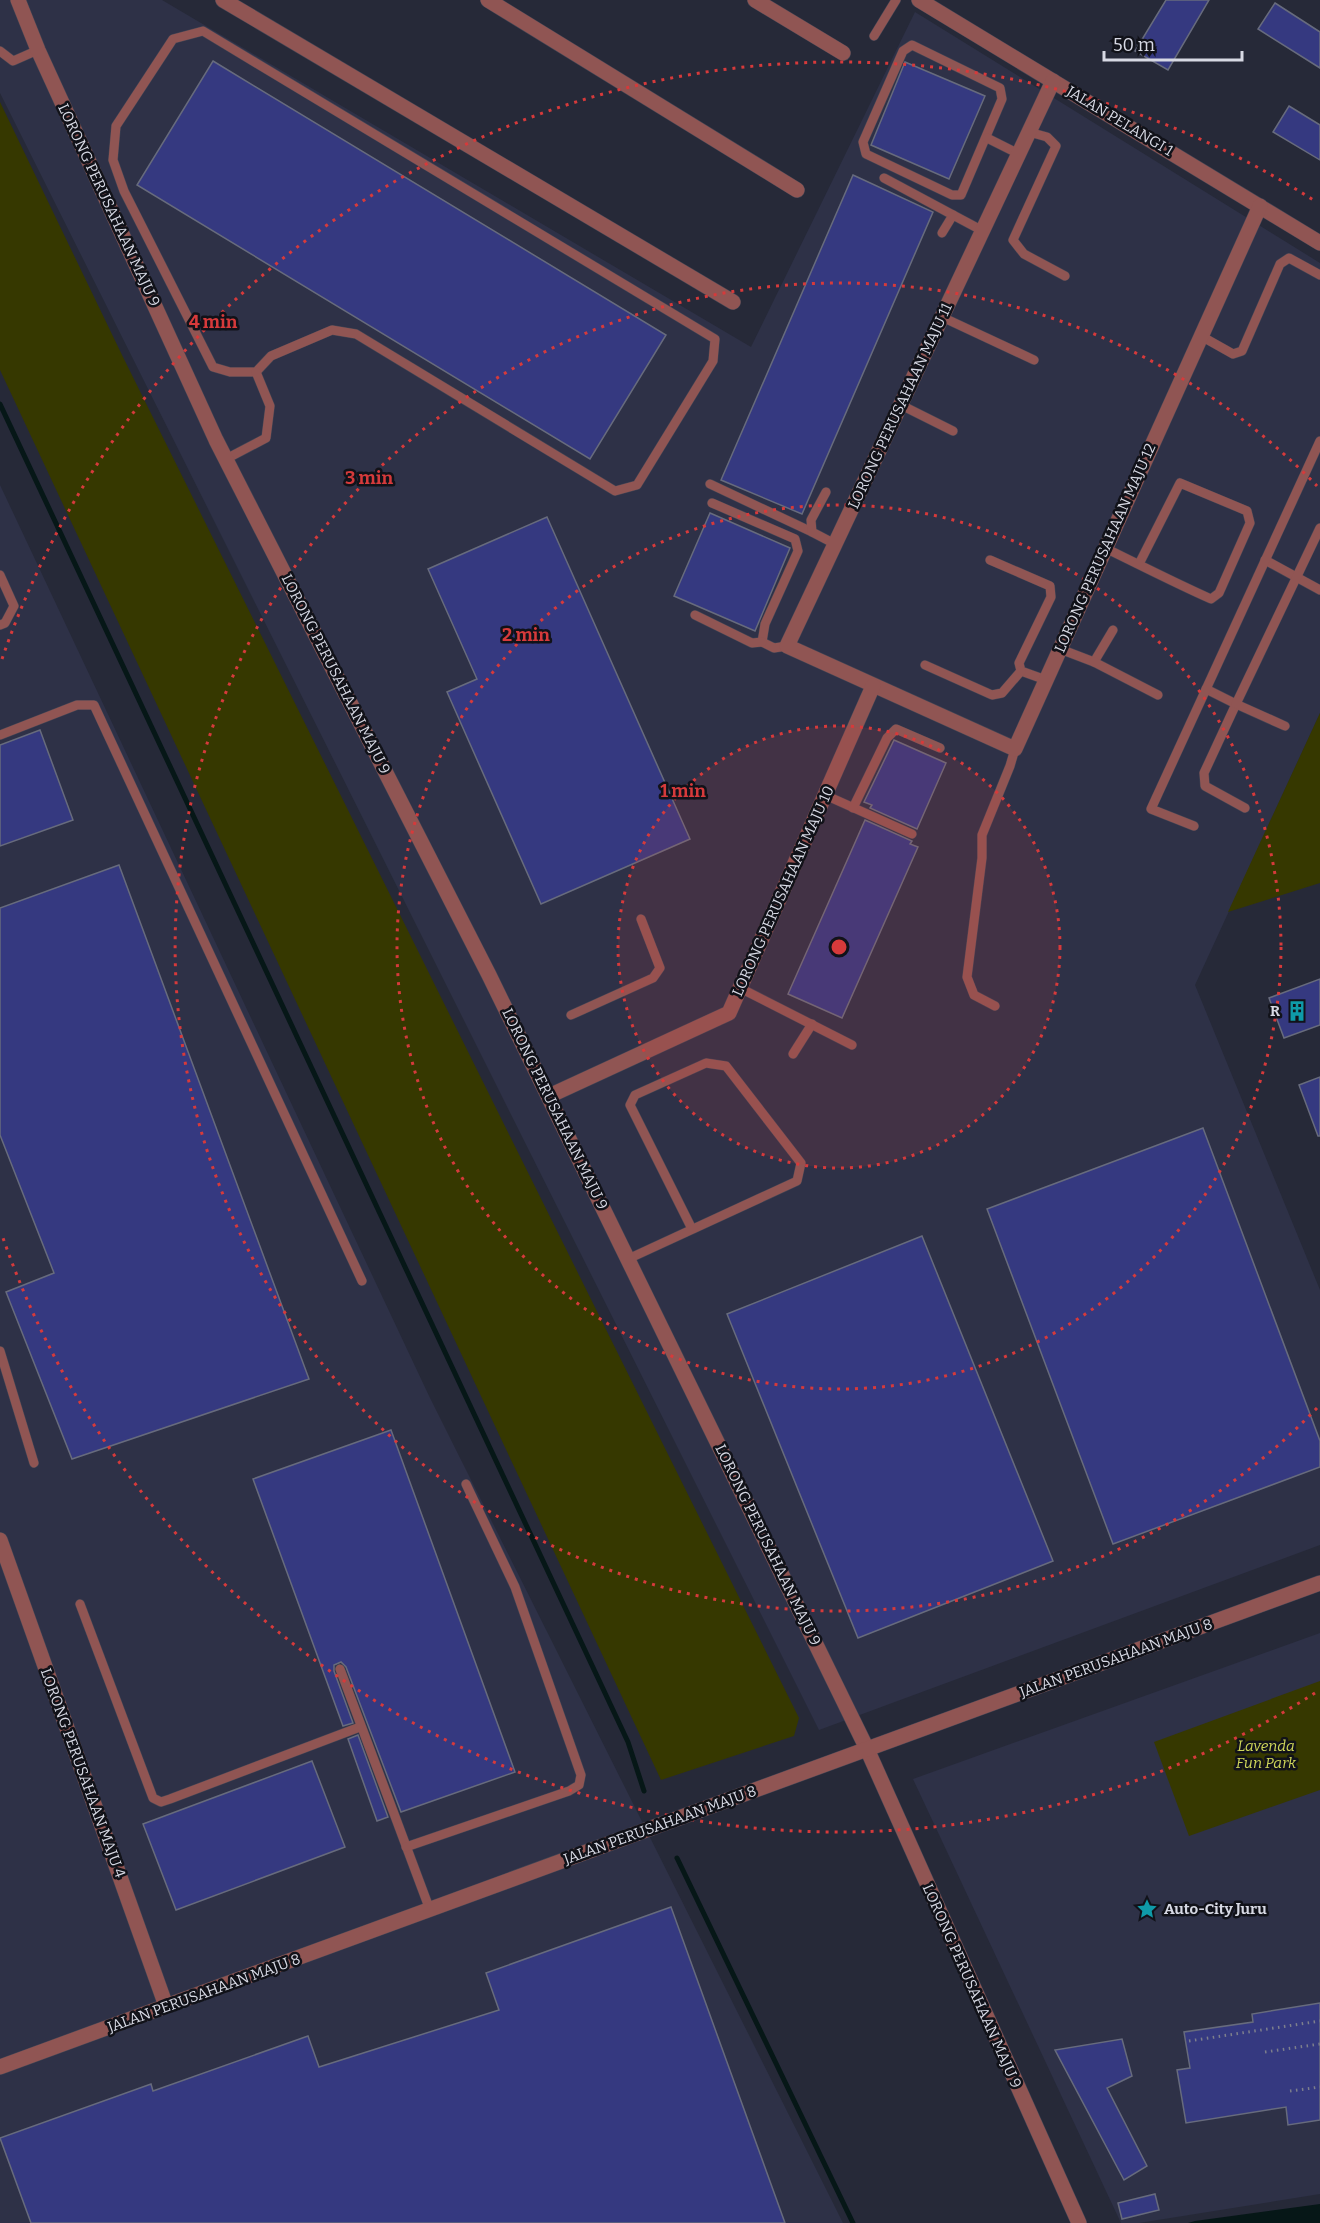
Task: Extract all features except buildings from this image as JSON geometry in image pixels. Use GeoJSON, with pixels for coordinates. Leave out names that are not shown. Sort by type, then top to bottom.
{"type":"FeatureCollection","features":[{"type":"Feature","properties":{"kind":"street","name":"LORONG PERUSAHAAN MAJU 9"},"geometry":{"type":"LineString","coordinates":[[18,0],[38,50],[226,459],[549,1096],[867,1749],[1079,2223]]}},
{"type":"Feature","properties":{"kind":"street"},"geometry":{"type":"LineString","coordinates":[[223,0],[733,302]]}},
{"type":"Feature","properties":{"kind":"street"},"geometry":{"type":"LineString","coordinates":[[488,0],[796,190]]}},
{"type":"Feature","properties":{"kind":"street"},"geometry":{"type":"LineString","coordinates":[[755,0],[843,53]]}},
{"type":"Feature","properties":{"kind":"street","name":"JALAN PELANGI 1"},"geometry":{"type":"LineString","coordinates":[[919,0],[1320,243]]}},
{"type":"Feature","properties":{"kind":"street","name":"LORONG PERUSAHAAN MAJU 11"},"geometry":{"type":"LineString","coordinates":[[787,646],[1053,81]]}},
{"type":"Feature","properties":{"kind":"street","name":"LORONG PERUSAHAAN MAJU 12"},"geometry":{"type":"LineString","coordinates":[[1015,748],[1260,206]]}},
{"type":"Feature","properties":{"kind":"street"},"geometry":{"type":"LineString","coordinates":[[787,646],[1015,748]]}},
{"type":"Feature","properties":{"kind":"street","name":"LORONG PERUSAHAAN MAJU 10"},"geometry":{"type":"LineString","coordinates":[[549,1096],[729,1013],[873,686]]}},
{"type":"Feature","properties":{"kind":"street","name":"LORONG PERUSAHAAN MAJU 4"},"geometry":{"type":"LineString","coordinates":[[0,1540],[166,2006]]}},
{"type":"Feature","properties":{"kind":"street","name":"JALAN PERUSAHAAN MAJU 8"},"geometry":{"type":"LineString","coordinates":[[0,2067],[1320,1583]]}},
{"type":"Feature","properties":{"kind":"lane"},"geometry":{"type":"LineString","coordinates":[[874,36],[896,0]]}},
{"type":"Feature","properties":{"kind":"lane"},"geometry":{"type":"LineString","coordinates":[[203,31],[715,339],[713,360],[637,485],[615,491],[356,334],[332,330],[271,356],[256,372],[230,372],[213,367],[124,190],[113,160],[116,126],[173,39],[203,31]]}},
{"type":"Feature","properties":{"kind":"lane"},"geometry":{"type":"LineString","coordinates":[[912,45],[1000,88],[1002,99],[987,138],[961,195],[952,195],[866,154],[863,142],[903,51],[912,45]]}},
{"type":"Feature","properties":{"kind":"lane"},"geometry":{"type":"LineString","coordinates":[[0,51],[13,62],[38,50]]}},
{"type":"Feature","properties":{"kind":"lane"},"geometry":{"type":"LineString","coordinates":[[1029,132],[1047,137],[1056,146],[1013,240],[1024,254],[1065,276]]}},
{"type":"Feature","properties":{"kind":"lane"},"geometry":{"type":"LineString","coordinates":[[987,138],[1019,154]]}},
{"type":"Feature","properties":{"kind":"lane"},"geometry":{"type":"LineString","coordinates":[[884,178],[982,231]]}},
{"type":"Feature","properties":{"kind":"lane"},"geometry":{"type":"LineString","coordinates":[[942,233],[953,215]]}},
{"type":"Feature","properties":{"kind":"lane"},"geometry":{"type":"LineString","coordinates":[[1201,336],[1233,354],[1242,351],[1280,264],[1289,258],[1320,276]]}},
{"type":"Feature","properties":{"kind":"lane"},"geometry":{"type":"LineString","coordinates":[[942,317],[1034,360]]}},
{"type":"Feature","properties":{"kind":"lane"},"geometry":{"type":"LineString","coordinates":[[226,459],[266,438],[270,406],[256,372]]}},
{"type":"Feature","properties":{"kind":"lane"},"geometry":{"type":"LineString","coordinates":[[901,405],[953,431]]}},
{"type":"Feature","properties":{"kind":"lane"},"geometry":{"type":"LineString","coordinates":[[1194,826],[1151,809],[1319,444]]}},
{"type":"Feature","properties":{"kind":"lane"},"geometry":{"type":"LineString","coordinates":[[1105,548],[1138,564],[1211,599],[1220,593],[1250,523],[1247,511],[1180,483],[1138,564]]}},
{"type":"Feature","properties":{"kind":"lane"},"geometry":{"type":"LineString","coordinates":[[710,484],[835,544]]}},
{"type":"Feature","properties":{"kind":"lane"},"geometry":{"type":"LineString","coordinates":[[812,532],[811,520],[826,492]]}},
{"type":"Feature","properties":{"kind":"lane"},"geometry":{"type":"LineString","coordinates":[[712,503],[795,539],[798,551],[765,624],[762,642]]}},
{"type":"Feature","properties":{"kind":"lane"},"geometry":{"type":"LineString","coordinates":[[1245,808],[1205,786],[1204,773],[1320,528]]}},
{"type":"Feature","properties":{"kind":"lane"},"geometry":{"type":"LineString","coordinates":[[990,560],[1050,586],[1052,597],[1019,663],[1021,671]]}},
{"type":"Feature","properties":{"kind":"lane"},"geometry":{"type":"LineString","coordinates":[[1265,560],[1320,590]]}},
{"type":"Feature","properties":{"kind":"lane"},"geometry":{"type":"LineString","coordinates":[[0,575],[14,606],[5,622],[0,625]]}},
{"type":"Feature","properties":{"kind":"lane"},"geometry":{"type":"LineString","coordinates":[[695,615],[752,643],[762,642],[774,648],[787,646]]}},
{"type":"Feature","properties":{"kind":"lane"},"geometry":{"type":"LineString","coordinates":[[1094,662],[1113,630]]}},
{"type":"Feature","properties":{"kind":"lane"},"geometry":{"type":"LineString","coordinates":[[1060,649],[1094,662],[1158,695]]}},
{"type":"Feature","properties":{"kind":"lane"},"geometry":{"type":"LineString","coordinates":[[925,665],[992,695],[1002,693],[1021,671]]}},
{"type":"Feature","properties":{"kind":"lane"},"geometry":{"type":"LineString","coordinates":[[1021,671],[1046,680]]}},
{"type":"Feature","properties":{"kind":"lane"},"geometry":{"type":"LineString","coordinates":[[1206,689],[1285,726]]}},
{"type":"Feature","properties":{"kind":"lane"},"geometry":{"type":"LineString","coordinates":[[0,735],[77,705],[94,705],[362,1281]]}},
{"type":"Feature","properties":{"kind":"lane"},"geometry":{"type":"LineString","coordinates":[[853,808],[887,738],[896,729],[940,748]]}},
{"type":"Feature","properties":{"kind":"lane"},"geometry":{"type":"LineString","coordinates":[[995,1006],[974,995],[967,977],[982,858],[982,835],[1015,748]]}},
{"type":"Feature","properties":{"kind":"lane"},"geometry":{"type":"LineString","coordinates":[[825,795],[912,834]]}},
{"type":"Feature","properties":{"kind":"lane"},"geometry":{"type":"LineString","coordinates":[[571,1015],[653,978],[660,968],[641,920]]}},
{"type":"Feature","properties":{"kind":"lane"},"geometry":{"type":"LineString","coordinates":[[740,988],[852,1045]]}},
{"type":"Feature","properties":{"kind":"lane"},"geometry":{"type":"LineString","coordinates":[[793,1054],[812,1024]]}},
{"type":"Feature","properties":{"kind":"lane"},"geometry":{"type":"LineString","coordinates":[[628,1259],[796,1181],[801,1163],[726,1066],[706,1064],[635,1095],[630,1105],[692,1229]]}},
{"type":"Feature","properties":{"kind":"lane"},"geometry":{"type":"LineString","coordinates":[[0,1351],[34,1463]]}},
{"type":"Feature","properties":{"kind":"lane"},"geometry":{"type":"LineString","coordinates":[[406,1846],[569,1791],[579,1785],[581,1775],[515,1587],[466,1484]]}},
{"type":"Feature","properties":{"kind":"lane"},"geometry":{"type":"LineString","coordinates":[[80,1604],[153,1798],[157,1800],[170,1799],[360,1727]]}},
{"type":"Feature","properties":{"kind":"lane"},"geometry":{"type":"LineString","coordinates":[[340,1669],[430,1910]]}},
{"type":"Feature","properties":{"kind":"path"},"geometry":{"type":"LineString","coordinates":[[1189,2041],[1320,2020]]}},
{"type":"Feature","properties":{"kind":"path"},"geometry":{"type":"LineString","coordinates":[[1265,2052],[1320,2044]]}},
{"type":"Feature","properties":{"kind":"path"},"geometry":{"type":"LineString","coordinates":[[1290,2091],[1320,2087]]}},
{"type":"Feature","properties":{"kind":"shaded area"},"geometry":{"type":"Polygon","coordinates":[[[0,0],[162,0],[751,347],[915,12],[1320,263],[1320,713],[1195,985],[1320,1290],[1320,1545],[819,1730],[0,93],[0,0]]]}},
{"type":"Feature","properties":{"kind":"shaded area"},"geometry":{"type":"Polygon","coordinates":[[[0,485],[430,1398],[843,2223],[0,2223],[0,485]]]}},
{"type":"Feature","properties":{"kind":"shaded area","name":"Auto-City Juru"},"geometry":{"type":"Polygon","coordinates":[[[1320,1633],[1320,2194],[1139,2223],[1121,2223],[913,1779],[1320,1633]]]}},
{"type":"Feature","properties":{"kind":"shaded area"},"geometry":{"type":"Polygon","coordinates":[[[1320,2204],[1320,2223],[1188,2223],[1195,2221],[1320,2204]]]}},
{"type":"Feature","properties":{"kind":"green space"},"geometry":{"type":"Polygon","coordinates":[[[0,102],[122,355],[799,1718],[794,1736],[661,1780],[0,370],[0,102]]]}},
{"type":"Feature","properties":{"kind":"green space"},"geometry":{"type":"Polygon","coordinates":[[[1320,713],[1320,883],[1228,912],[1320,713]]]}},
{"type":"Feature","properties":{"kind":"green space","name":"Lavenda Fun Park"},"geometry":{"type":"Polygon","coordinates":[[[1320,1681],[1320,1790],[1189,1836],[1154,1742],[1320,1681]]]}},
{"type":"Feature","properties":{"kind":"waterway"},"geometry":{"type":"LineString","coordinates":[[0,404],[628,1742],[644,1791]]}},
{"type":"Feature","properties":{"kind":"waterway"},"geometry":{"type":"LineString","coordinates":[[677,1858],[853,2223]]}},
{"type":"Feature","properties":{"kind":"place","name":"R"},"geometry":{"type":"Point","coordinates":[1297,1011]}},
{"type":"Feature","properties":{"kind":"place","name":"Auto-City Juru"},"geometry":{"type":"Point","coordinates":[1147,1909]}}]}
